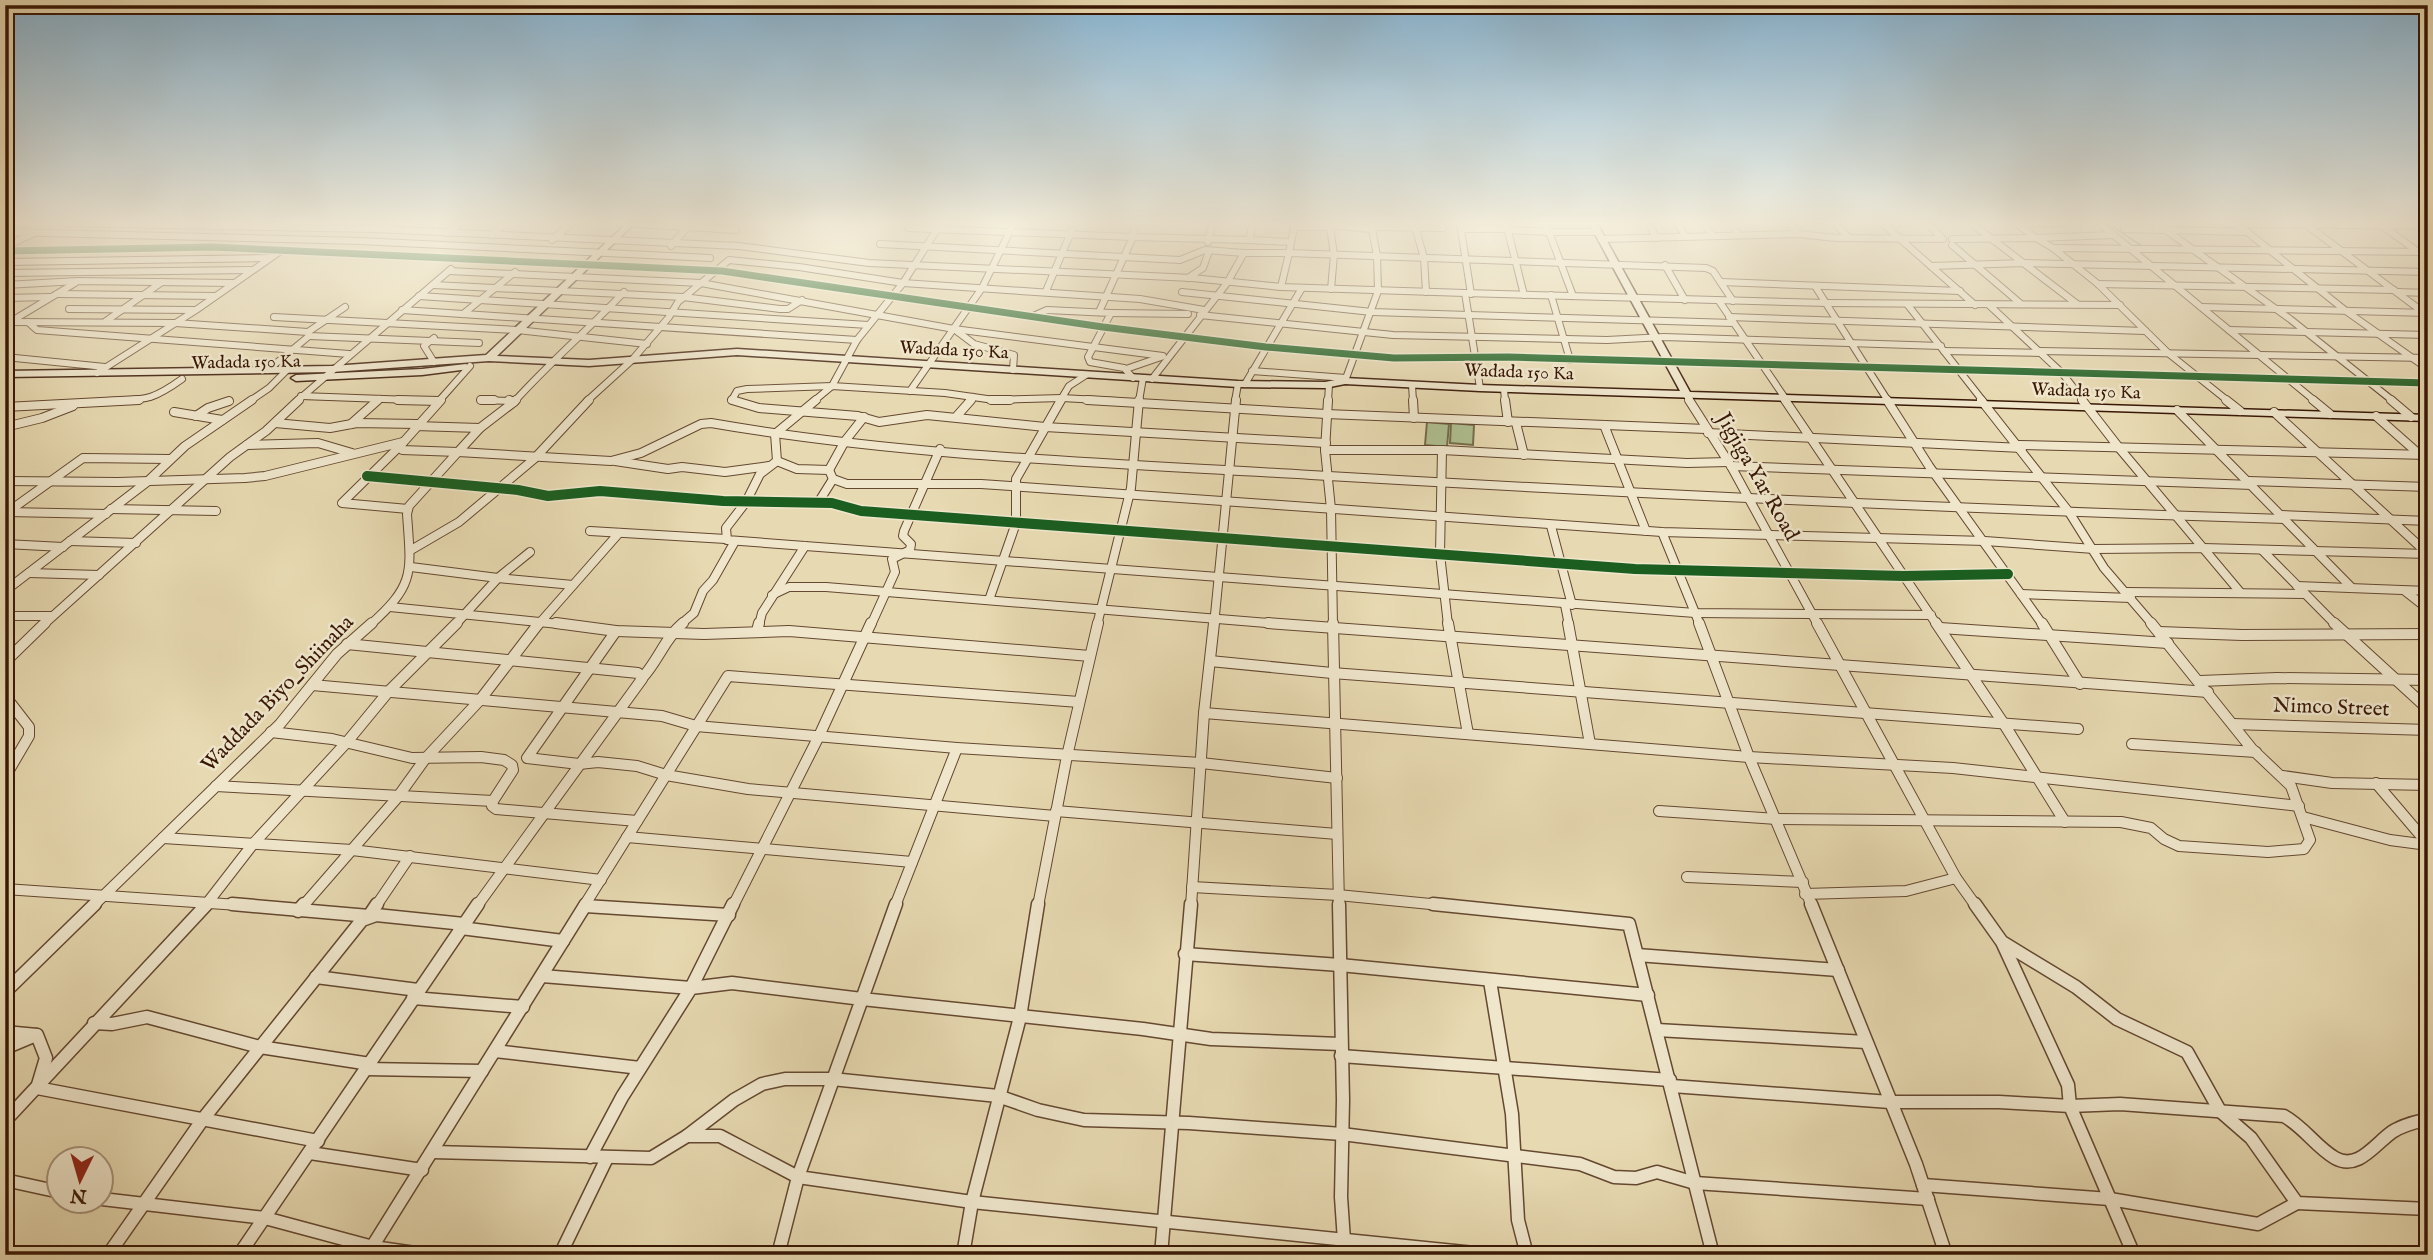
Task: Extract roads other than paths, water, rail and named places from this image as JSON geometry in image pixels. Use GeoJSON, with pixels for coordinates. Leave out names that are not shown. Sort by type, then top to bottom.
{"type":"FeatureCollection","features":[{"type":"Feature","properties":{"kind":"street"},"geometry":{"type":"LineString","coordinates":[[13,285],[19,282]]}},
{"type":"Feature","properties":{"kind":"street"},"geometry":{"type":"LineString","coordinates":[[5,287],[65,282]]}},
{"type":"Feature","properties":{"kind":"street"},"geometry":{"type":"LineString","coordinates":[[9,321],[77,282]]}},
{"type":"Feature","properties":{"kind":"street"},"geometry":{"type":"LineString","coordinates":[[145,282],[234,283]]}},
{"type":"Feature","properties":{"kind":"street"},"geometry":{"type":"LineString","coordinates":[[106,321],[162,282]]}},
{"type":"Feature","properties":{"kind":"street"},"geometry":{"type":"LineString","coordinates":[[5,662],[52,616],[205,480],[275,423],[349,354],[437,282]]}},
{"type":"Feature","properties":{"kind":"street"},"geometry":{"type":"LineString","coordinates":[[434,362],[424,346],[503,282]]}},
{"type":"Feature","properties":{"kind":"street"},"geometry":{"type":"LineString","coordinates":[[487,358],[568,282]]}},
{"type":"Feature","properties":{"kind":"street"},"geometry":{"type":"LineString","coordinates":[[470,366],[401,444],[344,499],[343,504],[408,509],[481,428],[514,402],[549,363],[581,338],[634,282]]}},
{"type":"Feature","properties":{"kind":"street"},"geometry":{"type":"LineString","coordinates":[[675,282],[701,283],[802,300],[954,329],[1166,355]]}},
{"type":"Feature","properties":{"kind":"street"},"geometry":{"type":"LineString","coordinates":[[804,282],[1103,327],[1354,355],[2428,383]]}},
{"type":"Feature","properties":{"kind":"street"},"geometry":{"type":"LineString","coordinates":[[894,282],[1108,296],[1201,314],[1363,333],[1562,339],[1664,337],[2041,352],[2428,358]]}},
{"type":"Feature","properties":{"kind":"street"},"geometry":{"type":"LineString","coordinates":[[910,391],[985,282]]}},
{"type":"Feature","properties":{"kind":"street"},"geometry":{"type":"LineString","coordinates":[[1046,291],[1051,282]]}},
{"type":"Feature","properties":{"kind":"street"},"geometry":{"type":"LineString","coordinates":[[1099,312],[1115,282]]}},
{"type":"Feature","properties":{"kind":"street"},"geometry":{"type":"LineString","coordinates":[[1218,282],[1378,291],[1719,301],[2120,305]]}},
{"type":"Feature","properties":{"kind":"street"},"geometry":{"type":"LineString","coordinates":[[1281,287],[1282,282]]}},
{"type":"Feature","properties":{"kind":"street"},"geometry":{"type":"LineString","coordinates":[[1331,289],[1332,282]]}},
{"type":"Feature","properties":{"kind":"street"},"geometry":{"type":"LineString","coordinates":[[1252,371],[1346,379],[1378,291],[1378,282]]}},
{"type":"Feature","properties":{"kind":"street"},"geometry":{"type":"LineString","coordinates":[[1425,282],[1426,292]]}},
{"type":"Feature","properties":{"kind":"street"},"geometry":{"type":"LineString","coordinates":[[1467,282],[1469,315],[1480,388]]}},
{"type":"Feature","properties":{"kind":"street"},"geometry":{"type":"LineString","coordinates":[[1521,282],[1524,295]]}},
{"type":"Feature","properties":{"kind":"street"},"geometry":{"type":"LineString","coordinates":[[1568,282],[1573,296]]}},
{"type":"Feature","properties":{"kind":"street","name":"Jigjiga Yar Road"},"geometry":{"type":"LineString","coordinates":[[1624,282],[1667,362],[1707,431],[1730,464],[1842,664],[1956,877],[2003,942]]}},
{"type":"Feature","properties":{"kind":"street"},"geometry":{"type":"LineString","coordinates":[[1675,282],[1685,300]]}},
{"type":"Feature","properties":{"kind":"street"},"geometry":{"type":"LineString","coordinates":[[1721,282],[1960,291]]}},
{"type":"Feature","properties":{"kind":"street"},"geometry":{"type":"LineString","coordinates":[[1721,282],[1732,301]]}},
{"type":"Feature","properties":{"kind":"street"},"geometry":{"type":"LineString","coordinates":[[1949,282],[1976,305]]}},
{"type":"Feature","properties":{"kind":"street"},"geometry":{"type":"LineString","coordinates":[[1996,282],[2021,304]]}},
{"type":"Feature","properties":{"kind":"street"},"geometry":{"type":"LineString","coordinates":[[2048,282],[2077,304]]}},
{"type":"Feature","properties":{"kind":"street"},"geometry":{"type":"LineString","coordinates":[[2095,282],[2168,353],[2239,411]]}},
{"type":"Feature","properties":{"kind":"street"},"geometry":{"type":"LineString","coordinates":[[2170,282],[2330,414]]}},
{"type":"Feature","properties":{"kind":"street"},"geometry":{"type":"LineString","coordinates":[[2239,282],[2338,355],[2411,417]]}},
{"type":"Feature","properties":{"kind":"street"},"geometry":{"type":"LineString","coordinates":[[2309,282],[2428,369]]}},
{"type":"Feature","properties":{"kind":"street"},"geometry":{"type":"LineString","coordinates":[[2383,282],[2426,314]]}},
{"type":"Feature","properties":{"kind":"street"},"geometry":{"type":"LineString","coordinates":[[5,357],[101,370],[234,283]]}},
{"type":"Feature","properties":{"kind":"street"},"geometry":{"type":"LineString","coordinates":[[411,550],[459,522],[537,456],[590,398],[632,360],[683,298],[701,283]]}},
{"type":"Feature","properties":{"kind":"street"},"geometry":{"type":"LineString","coordinates":[[239,1255],[462,926],[653,666],[671,633],[694,613],[703,591],[714,578],[730,541],[726,528],[746,502],[760,474],[773,464],[775,434],[831,386],[857,340],[903,283]]}},
{"type":"Feature","properties":{"kind":"street"},"geometry":{"type":"LineString","coordinates":[[963,1255],[972,1202],[1020,1017],[1067,756],[1129,496],[1137,402],[1143,378],[1227,283]]}},
{"type":"Feature","properties":{"kind":"street"},"geometry":{"type":"LineString","coordinates":[[2098,284],[2428,293]]}},
{"type":"Feature","properties":{"kind":"street"},"geometry":{"type":"LineString","coordinates":[[433,285],[622,293],[788,309],[802,300]]}},
{"type":"Feature","properties":{"kind":"street"},"geometry":{"type":"LineString","coordinates":[[1815,286],[1841,322],[1914,443],[2051,636],[2080,684]]}},
{"type":"Feature","properties":{"kind":"street"},"geometry":{"type":"LineString","coordinates":[[1161,1255],[1198,824],[1204,713],[1230,437],[1242,384],[1302,288]]}},
{"type":"Feature","properties":{"kind":"street"},"geometry":{"type":"LineString","coordinates":[[1182,292],[1371,312],[2146,331]]}},
{"type":"Feature","properties":{"kind":"street"},"geometry":{"type":"LineString","coordinates":[[5,298],[214,296]]}},
{"type":"Feature","properties":{"kind":"street"},"geometry":{"type":"LineString","coordinates":[[419,296],[868,326]]}},
{"type":"Feature","properties":{"kind":"street"},"geometry":{"type":"LineString","coordinates":[[1551,296],[1570,360]]}},
{"type":"Feature","properties":{"kind":"street"},"geometry":{"type":"LineString","coordinates":[[1719,301],[2004,724],[2065,822]]}},
{"type":"Feature","properties":{"kind":"street"},"geometry":{"type":"LineString","coordinates":[[1659,811],[1777,819],[2121,822],[2144,825],[2173,845],[2291,852],[2304,849],[2309,841],[2291,786],[2256,752],[2098,560],[2094,548],[2044,478],[1907,304]]}},
{"type":"Feature","properties":{"kind":"street"},"geometry":{"type":"LineString","coordinates":[[1989,305],[2063,373],[2120,449],[2239,592]]}},
{"type":"Feature","properties":{"kind":"street"},"geometry":{"type":"LineString","coordinates":[[268,370],[308,334],[345,307]]}},
{"type":"Feature","properties":{"kind":"street"},"geometry":{"type":"LineString","coordinates":[[2201,307],[2426,314]]}},
{"type":"Feature","properties":{"kind":"street"},"geometry":{"type":"LineString","coordinates":[[69,309],[196,310]]}},
{"type":"Feature","properties":{"kind":"street"},"geometry":{"type":"LineString","coordinates":[[402,310],[857,340]]}},
{"type":"Feature","properties":{"kind":"street"},"geometry":{"type":"LineString","coordinates":[[1031,317],[1048,310],[1201,314]]}},
{"type":"Feature","properties":{"kind":"street"},"geometry":{"type":"LineString","coordinates":[[1111,313],[1087,357],[1090,362],[1126,369],[1143,378]]}},
{"type":"Feature","properties":{"kind":"street"},"geometry":{"type":"LineString","coordinates":[[274,317],[517,330],[647,344]]}},
{"type":"Feature","properties":{"kind":"street"},"geometry":{"type":"LineString","coordinates":[[9,321],[81,324],[106,321],[175,323],[369,338],[480,342]]}},
{"type":"Feature","properties":{"kind":"street"},"geometry":{"type":"LineString","coordinates":[[28,322],[37,330],[349,354]]}},
{"type":"Feature","properties":{"kind":"street"},"geometry":{"type":"LineString","coordinates":[[954,329],[965,342],[1014,355],[1013,370]]}},
{"type":"Feature","properties":{"kind":"street"},"geometry":{"type":"LineString","coordinates":[[2229,330],[2428,335]]}},
{"type":"Feature","properties":{"kind":"street","name":"Wadada 150 Ka"},"geometry":{"type":"LineString","coordinates":[[5,374],[101,370],[332,369],[487,358],[549,363],[737,352],[1242,384],[1329,385],[1346,379],[1504,389],[2428,418]]}},
{"type":"Feature","properties":{"kind":"street"},"geometry":{"type":"LineString","coordinates":[[1126,369],[1166,355]]}},
{"type":"Feature","properties":{"kind":"street","name":"Wadada 150 Ka"},"geometry":{"type":"LineString","coordinates":[[5,382],[322,378],[422,372],[470,366],[487,358]]}},
{"type":"Feature","properties":{"kind":"street"},"geometry":{"type":"LineString","coordinates":[[8,587],[147,482],[185,446],[269,388],[286,370]]}},
{"type":"Feature","properties":{"kind":"street"},"geometry":{"type":"LineString","coordinates":[[989,600],[1016,523],[1014,487],[1069,386],[1086,375]]}},
{"type":"Feature","properties":{"kind":"street"},"geometry":{"type":"LineString","coordinates":[[5,407],[78,405],[152,398],[182,379]]}},
{"type":"Feature","properties":{"kind":"street"},"geometry":{"type":"LineString","coordinates":[[1412,384],[1414,418]]}},
{"type":"Feature","properties":{"kind":"street"},"geometry":{"type":"LineString","coordinates":[[1329,385],[1325,446],[1331,509],[1333,584],[1332,673],[1337,778],[1341,1197],[1345,1255]]}},
{"type":"Feature","properties":{"kind":"street"},"geometry":{"type":"LineString","coordinates":[[2424,455],[2214,448],[2180,452],[1914,443],[1062,398],[994,400],[831,386],[747,389],[733,394],[732,400],[759,408],[864,417],[883,422],[917,415],[957,417],[1045,427],[1230,437],[1325,446],[1935,474],[2428,487]]}},
{"type":"Feature","properties":{"kind":"street"},"geometry":{"type":"LineString","coordinates":[[1504,389],[1524,455]]}},
{"type":"Feature","properties":{"kind":"street"},"geometry":{"type":"LineString","coordinates":[[301,396],[439,401]]}},
{"type":"Feature","properties":{"kind":"street"},"geometry":{"type":"LineString","coordinates":[[957,417],[973,397]]}},
{"type":"Feature","properties":{"kind":"street"},"geometry":{"type":"LineString","coordinates":[[351,424],[379,399]]}},
{"type":"Feature","properties":{"kind":"street"},"geometry":{"type":"LineString","coordinates":[[481,400],[508,399],[514,402]]}},
{"type":"Feature","properties":{"kind":"street"},"geometry":{"type":"LineString","coordinates":[[196,416],[208,408],[229,401]]}},
{"type":"Feature","properties":{"kind":"street"},"geometry":{"type":"LineString","coordinates":[[5,427],[78,405]]}},
{"type":"Feature","properties":{"kind":"street"},"geometry":{"type":"LineString","coordinates":[[2177,410],[2352,588]]}},
{"type":"Feature","properties":{"kind":"street"},"geometry":{"type":"LineString","coordinates":[[174,412],[222,420]]}},
{"type":"Feature","properties":{"kind":"street"},"geometry":{"type":"LineString","coordinates":[[2274,412],[2428,554]]}},
{"type":"Feature","properties":{"kind":"street"},"geometry":{"type":"LineString","coordinates":[[2376,416],[2424,455],[2428,462]]}},
{"type":"Feature","properties":{"kind":"street"},"geometry":{"type":"LineString","coordinates":[[829,470],[845,441],[864,417]]}},
{"type":"Feature","properties":{"kind":"street"},"geometry":{"type":"LineString","coordinates":[[275,423],[335,427],[351,424],[481,428]]}},
{"type":"Feature","properties":{"kind":"street"},"geometry":{"type":"LineString","coordinates":[[611,461],[641,453],[701,424],[711,423],[775,434],[845,441],[1133,464],[1632,494],[1855,505],[2428,521]]}},
{"type":"Feature","properties":{"kind":"street"},"geometry":{"type":"LineString","coordinates":[[1604,425],[1646,531]]}},
{"type":"Feature","properties":{"kind":"street"},"geometry":{"type":"LineString","coordinates":[[317,443],[335,427]]}},
{"type":"Feature","properties":{"kind":"street"},"geometry":{"type":"LineString","coordinates":[[246,445],[317,443],[352,453]]}},
{"type":"Feature","properties":{"kind":"street"},"geometry":{"type":"LineString","coordinates":[[401,444],[402,450],[611,461],[668,469],[682,467],[725,472],[773,464],[797,469],[829,470]]}},
{"type":"Feature","properties":{"kind":"street"},"geometry":{"type":"LineString","coordinates":[[5,481],[147,482],[265,476],[352,453],[401,444]]}},
{"type":"Feature","properties":{"kind":"street"},"geometry":{"type":"LineString","coordinates":[[590,1157],[640,1068],[691,988],[819,736],[895,572],[892,559],[910,550],[911,544],[903,536],[940,449]]}},
{"type":"Feature","properties":{"kind":"street"},"geometry":{"type":"LineString","coordinates":[[1442,450],[1440,554],[1449,636],[1468,734]]}},
{"type":"Feature","properties":{"kind":"street"},"geometry":{"type":"LineString","coordinates":[[6,512],[83,458],[170,459]]}},
{"type":"Feature","properties":{"kind":"street"},"geometry":{"type":"LineString","coordinates":[[829,470],[833,480]]}},
{"type":"Feature","properties":{"kind":"street"},"geometry":{"type":"LineString","coordinates":[[367,477],[498,488],[548,496],[600,491],[746,502],[832,503],[861,511],[1677,571],[1903,576],[2008,574]]}},
{"type":"Feature","properties":{"kind":"street"},"geometry":{"type":"LineString","coordinates":[[833,480],[847,484],[924,482],[1014,487],[1662,533],[1985,541],[2094,548],[2428,554]]}},
{"type":"Feature","properties":{"kind":"street"},"geometry":{"type":"LineString","coordinates":[[818,503],[833,480]]}},
{"type":"Feature","properties":{"kind":"street","name":"Waddada Biyo_Shiinaha"},"geometry":{"type":"LineString","coordinates":[[5,992],[296,707],[347,644],[390,607],[404,590],[411,567],[408,509]]}},
{"type":"Feature","properties":{"kind":"street"},"geometry":{"type":"LineString","coordinates":[[6,512],[216,511]]}},
{"type":"Feature","properties":{"kind":"street"},"geometry":{"type":"LineString","coordinates":[[1551,526],[1569,605],[1590,744]]}},
{"type":"Feature","properties":{"kind":"street"},"geometry":{"type":"LineString","coordinates":[[590,531],[1219,575],[1695,613],[1931,615]]}},
{"type":"Feature","properties":{"kind":"street"},"geometry":{"type":"LineString","coordinates":[[298,911],[397,798],[425,759],[480,700],[541,621],[619,533]]}},
{"type":"Feature","properties":{"kind":"street"},"geometry":{"type":"LineString","coordinates":[[1662,533],[1713,657],[1749,757],[1803,882],[1805,894],[1819,920],[1923,1185],[1946,1255]]}},
{"type":"Feature","properties":{"kind":"street"},"geometry":{"type":"LineString","coordinates":[[5,544],[136,543]]}},
{"type":"Feature","properties":{"kind":"street"},"geometry":{"type":"LineString","coordinates":[[757,631],[772,595],[805,546]]}},
{"type":"Feature","properties":{"kind":"street"},"geometry":{"type":"LineString","coordinates":[[2263,551],[2346,635],[2428,709]]}},
{"type":"Feature","properties":{"kind":"street"},"geometry":{"type":"LineString","coordinates":[[5,1121],[207,904],[253,844],[347,742],[389,691],[431,651],[498,578],[530,552]]}},
{"type":"Feature","properties":{"kind":"street"},"geometry":{"type":"LineString","coordinates":[[411,567],[573,585]]}},
{"type":"Feature","properties":{"kind":"street"},"geometry":{"type":"LineString","coordinates":[[29,573],[99,575]]}},
{"type":"Feature","properties":{"kind":"street"},"geometry":{"type":"LineString","coordinates":[[772,595],[789,587],[802,586],[1713,657],[1842,664],[2208,692]]}},
{"type":"Feature","properties":{"kind":"street"},"geometry":{"type":"LineString","coordinates":[[2021,594],[2129,595],[2352,588],[2428,590]]}},
{"type":"Feature","properties":{"kind":"street"},"geometry":{"type":"LineString","coordinates":[[2406,591],[2428,609]]}},
{"type":"Feature","properties":{"kind":"street"},"geometry":{"type":"LineString","coordinates":[[390,607],[617,631],[725,634],[789,631],[1090,656]]}},
{"type":"Feature","properties":{"kind":"street"},"geometry":{"type":"LineString","coordinates":[[5,616],[52,616]]}},
{"type":"Feature","properties":{"kind":"street"},"geometry":{"type":"LineString","coordinates":[[1940,628],[2168,643]]}},
{"type":"Feature","properties":{"kind":"street"},"geometry":{"type":"LineString","coordinates":[[617,631],[527,758],[637,766],[666,775],[789,793],[933,806],[1337,834]]}},
{"type":"Feature","properties":{"kind":"street"},"geometry":{"type":"LineString","coordinates":[[2159,632],[2428,634]]}},
{"type":"Feature","properties":{"kind":"street"},"geometry":{"type":"LineString","coordinates":[[347,644],[638,673],[642,678]]}},
{"type":"Feature","properties":{"kind":"street"},"geometry":{"type":"LineString","coordinates":[[1210,661],[1332,673],[2078,729]]}},
{"type":"Feature","properties":{"kind":"street"},"geometry":{"type":"LineString","coordinates":[[370,1251],[729,676],[1079,702]]}},
{"type":"Feature","properties":{"kind":"street"},"geometry":{"type":"LineString","coordinates":[[2200,681],[2277,678],[2428,680]]}},
{"type":"Feature","properties":{"kind":"street"},"geometry":{"type":"LineString","coordinates":[[312,685],[662,716],[696,726],[957,748],[1201,763],[1337,778]]}},
{"type":"Feature","properties":{"kind":"street"},"geometry":{"type":"LineString","coordinates":[[5,696],[29,727],[29,736],[11,760],[5,777]]}},
{"type":"Feature","properties":{"kind":"street"},"geometry":{"type":"LineString","coordinates":[[1204,713],[1749,757],[1894,764],[2037,776],[2301,812],[2390,840],[2428,844]]}},
{"type":"Feature","properties":{"kind":"street","name":"Nimco Street"},"geometry":{"type":"LineString","coordinates":[[2233,724],[2428,730]]}},
{"type":"Feature","properties":{"kind":"street"},"geometry":{"type":"LineString","coordinates":[[271,732],[347,742],[425,759],[481,757],[504,760],[512,765],[513,770],[506,785],[493,801],[492,806],[496,808],[637,821]]}},
{"type":"Feature","properties":{"kind":"street"},"geometry":{"type":"LineString","coordinates":[[2132,744],[2256,752]]}},
{"type":"Feature","properties":{"kind":"street"},"geometry":{"type":"LineString","coordinates":[[778,1255],[798,1177],[832,1079],[957,748]]}},
{"type":"Feature","properties":{"kind":"street"},"geometry":{"type":"LineString","coordinates":[[2283,776],[2332,783],[2428,785]]}},
{"type":"Feature","properties":{"kind":"street"},"geometry":{"type":"LineString","coordinates":[[2376,783],[2428,844]]}},
{"type":"Feature","properties":{"kind":"street"},"geometry":{"type":"LineString","coordinates":[[216,786],[397,798],[493,801]]}},
{"type":"Feature","properties":{"kind":"street"},"geometry":{"type":"LineString","coordinates":[[627,837],[912,862]]}},
{"type":"Feature","properties":{"kind":"street"},"geometry":{"type":"LineString","coordinates":[[163,838],[352,850],[601,880]]}},
{"type":"Feature","properties":{"kind":"street"},"geometry":{"type":"LineString","coordinates":[[108,1255],[203,1119],[354,928],[369,916],[411,856]]}},
{"type":"Feature","properties":{"kind":"street"},"geometry":{"type":"LineString","coordinates":[[1687,877],[1803,882]]}},
{"type":"Feature","properties":{"kind":"street"},"geometry":{"type":"LineString","coordinates":[[1805,894],[1906,891],[1956,877]]}},
{"type":"Feature","properties":{"kind":"street"},"geometry":{"type":"LineString","coordinates":[[1192,887],[1338,895],[1629,924],[1713,1255]]}},
{"type":"Feature","properties":{"kind":"street"},"geometry":{"type":"LineString","coordinates":[[5,889],[107,894],[369,916],[563,941]]}},
{"type":"Feature","properties":{"kind":"street"},"geometry":{"type":"LineString","coordinates":[[585,906],[729,915]]}},
{"type":"Feature","properties":{"kind":"street"},"geometry":{"type":"LineString","coordinates":[[2003,942],[2068,1085],[2070,1106],[2134,1255]]}},
{"type":"Feature","properties":{"kind":"street"},"geometry":{"type":"LineString","coordinates":[[2003,942],[2076,987],[2117,1018],[2187,1052],[2220,1111],[2251,1138],[2297,1203]]}},
{"type":"Feature","properties":{"kind":"street"},"geometry":{"type":"LineString","coordinates":[[1185,954],[1340,965],[1490,982],[1648,995]]}},
{"type":"Feature","properties":{"kind":"street"},"geometry":{"type":"LineString","coordinates":[[1637,955],[1838,970]]}},
{"type":"Feature","properties":{"kind":"street"},"geometry":{"type":"LineString","coordinates":[[542,976],[691,988],[732,984],[1503,1068],[1890,1102],[1999,1102],[2070,1106],[2120,1104],[2284,1116],[2302,1125],[2332,1157],[2350,1162],[2366,1156],[2393,1131],[2428,1119]]}},
{"type":"Feature","properties":{"kind":"street"},"geometry":{"type":"LineString","coordinates":[[316,977],[416,994],[523,1007]]}},
{"type":"Feature","properties":{"kind":"street"},"geometry":{"type":"LineString","coordinates":[[1490,982],[1516,1156],[1521,1241],[1527,1255]]}},
{"type":"Feature","properties":{"kind":"street"},"geometry":{"type":"LineString","coordinates":[[94,1023],[112,1024],[147,1017],[260,1047],[368,1067],[482,1071]]}},
{"type":"Feature","properties":{"kind":"street"},"geometry":{"type":"LineString","coordinates":[[1657,1030],[1866,1042]]}},
{"type":"Feature","properties":{"kind":"street"},"geometry":{"type":"LineString","coordinates":[[5,1032],[37,1035]]}},
{"type":"Feature","properties":{"kind":"street"},"geometry":{"type":"LineString","coordinates":[[37,1035],[46,1058],[37,1088]]}},
{"type":"Feature","properties":{"kind":"street"},"geometry":{"type":"LineString","coordinates":[[5,1048],[37,1035]]}},
{"type":"Feature","properties":{"kind":"street"},"geometry":{"type":"LineString","coordinates":[[495,1051],[640,1068]]}},
{"type":"Feature","properties":{"kind":"street"},"geometry":{"type":"LineString","coordinates":[[433,1152],[651,1158],[762,1084],[785,1079],[832,1079],[998,1096],[1038,1110],[1084,1120],[1342,1134],[1580,1164],[1614,1177],[1636,1178],[1657,1172],[1695,1184],[1928,1199]]}},
{"type":"Feature","properties":{"kind":"street"},"geometry":{"type":"LineString","coordinates":[[37,1088],[203,1119],[422,1170]]}},
{"type":"Feature","properties":{"kind":"street"},"geometry":{"type":"LineString","coordinates":[[687,1136],[720,1136],[798,1177],[972,1202],[1494,1255]]}},
{"type":"Feature","properties":{"kind":"street"},"geometry":{"type":"LineString","coordinates":[[560,1255],[607,1158]]}},
{"type":"Feature","properties":{"kind":"street"},"geometry":{"type":"LineString","coordinates":[[5,1180],[46,1189]]}},
{"type":"Feature","properties":{"kind":"street"},"geometry":{"type":"LineString","coordinates":[[1923,1185],[2110,1199],[2258,1224],[2297,1203],[2428,1209]]}},
{"type":"Feature","properties":{"kind":"street"},"geometry":{"type":"LineString","coordinates":[[116,1201],[265,1218],[370,1251],[429,1255]]}}]}
